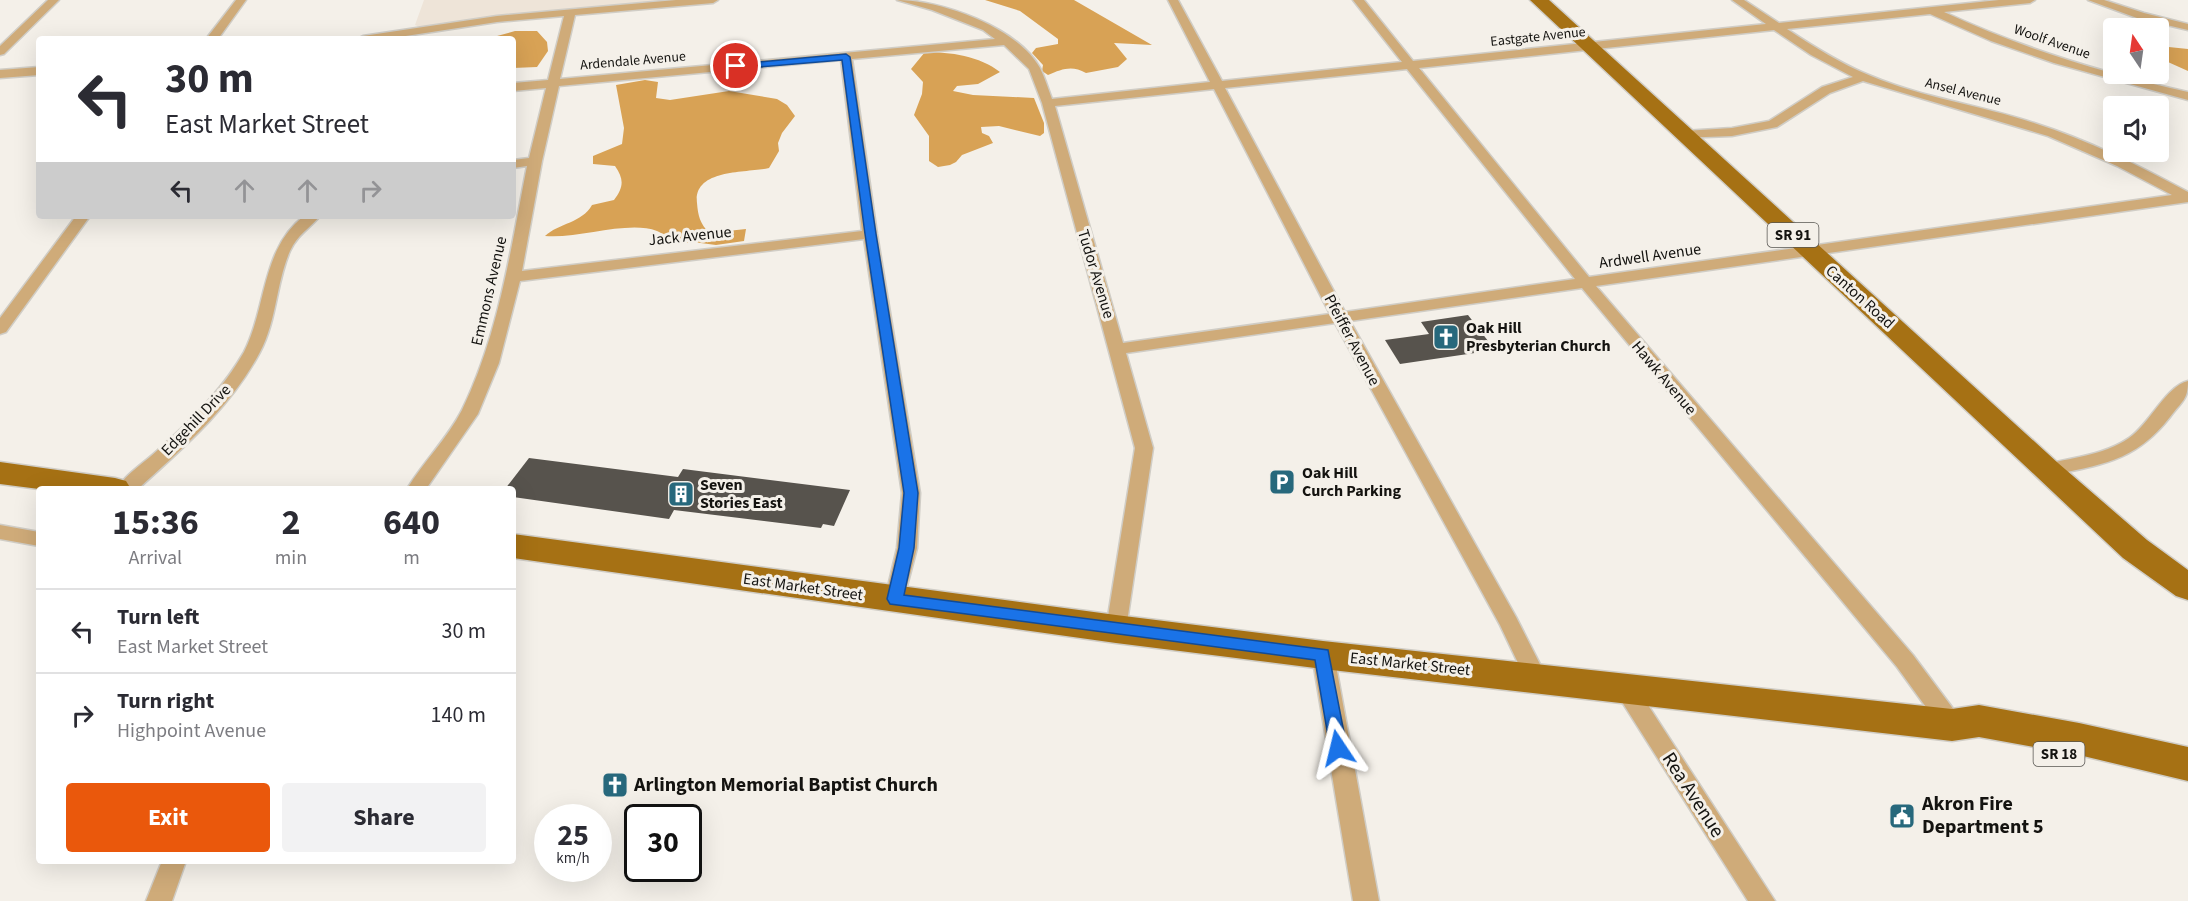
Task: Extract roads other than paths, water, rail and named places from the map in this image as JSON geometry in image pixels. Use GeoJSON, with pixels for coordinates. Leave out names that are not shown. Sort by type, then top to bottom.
{"type":"FeatureCollection","features":[{"type":"Feature","properties":{"kind":"main road","name":"Canton Road"},"geometry":{"type":"LineString","coordinates":[[1539,0],[2122,538],[2188,587]]}},
{"type":"Feature","properties":{"kind":"main road"},"geometry":{"type":"LineString","coordinates":[[0,473],[93,486]]}},
{"type":"Feature","properties":{"kind":"main road","name":"East Market Street"},"geometry":{"type":"LineString","coordinates":[[516,546],[1116,629],[1323,655],[1952,725],[1986,738],[2188,785]]}},
{"type":"Feature","properties":{"kind":"main road","name":"East Market Street"},"geometry":{"type":"LineString","coordinates":[[1952,725],[1979,721],[2079,739],[2188,764]]}},
{"type":"Feature","properties":{"kind":"street"},"geometry":{"type":"LineString","coordinates":[[0,52],[54,0]]}},
{"type":"Feature","properties":{"kind":"street"},"geometry":{"type":"LineString","coordinates":[[214,36],[241,0]]}},
{"type":"Feature","properties":{"kind":"street"},"geometry":{"type":"LineString","coordinates":[[383,36],[497,19],[713,0]]}},
{"type":"Feature","properties":{"kind":"street","name":"Tudor Avenue"},"geometry":{"type":"LineString","coordinates":[[903,0],[936,8],[976,22],[1007,41],[1031,64],[1048,103],[1144,448],[1116,629]]}},
{"type":"Feature","properties":{"kind":"street","name":"Pfeiffer Avenue"},"geometry":{"type":"LineString","coordinates":[[1173,0],[1340,318],[1509,623],[1536,678]]}},
{"type":"Feature","properties":{"kind":"street","name":"Hawk Avenue"},"geometry":{"type":"LineString","coordinates":[[1358,0],[1621,326],[1905,661],[1952,725]]}},
{"type":"Feature","properties":{"kind":"street","name":"Ansel Avenue"},"geometry":{"type":"LineString","coordinates":[[1737,0],[1832,62],[1864,77],[1906,92],[2005,118],[2068,139],[2122,162],[2188,198]]}},
{"type":"Feature","properties":{"kind":"street","name":"Woolf Avenue"},"geometry":{"type":"LineString","coordinates":[[1913,0],[1931,10],[2035,54],[2108,76],[2188,96]]}},
{"type":"Feature","properties":{"kind":"street","name":"Eastgate Avenue"},"geometry":{"type":"LineString","coordinates":[[1048,103],[2031,0]]}},
{"type":"Feature","properties":{"kind":"street"},"geometry":{"type":"LineString","coordinates":[[2093,0],[2141,16],[2188,27]]}},
{"type":"Feature","properties":{"kind":"street","name":"Emmons Avenue"},"geometry":{"type":"LineString","coordinates":[[418,486],[451,443],[478,396],[491,363],[513,277],[536,161],[570,13]]}},
{"type":"Feature","properties":{"kind":"street","name":"Ardendale Avenue"},"geometry":{"type":"LineString","coordinates":[[516,87],[1007,41]]}},
{"type":"Feature","properties":{"kind":"street"},"geometry":{"type":"LineString","coordinates":[[846,57],[870,234],[911,493],[907,548],[895,599]]}},
{"type":"Feature","properties":{"kind":"street"},"geometry":{"type":"LineString","coordinates":[[0,74],[36,71]]}},
{"type":"Feature","properties":{"kind":"street"},"geometry":{"type":"LineString","coordinates":[[1684,135],[1750,130],[1773,124],[1826,90],[1864,77]]}},
{"type":"Feature","properties":{"kind":"street"},"geometry":{"type":"LineString","coordinates":[[516,164],[536,161]]}},
{"type":"Feature","properties":{"kind":"street","name":"Ardwell Avenue"},"geometry":{"type":"LineString","coordinates":[[1118,349],[2188,198]]}},
{"type":"Feature","properties":{"kind":"street"},"geometry":{"type":"LineString","coordinates":[[0,329],[81,219]]}},
{"type":"Feature","properties":{"kind":"street","name":"Edgehill Drive"},"geometry":{"type":"LineString","coordinates":[[129,486],[183,437],[229,388],[246,363],[260,332],[284,245],[309,219]]}},
{"type":"Feature","properties":{"kind":"street","name":"Jack Avenue"},"geometry":{"type":"LineString","coordinates":[[513,277],[614,263],[870,234]]}},
{"type":"Feature","properties":{"kind":"street"},"geometry":{"type":"LineString","coordinates":[[2047,470],[2109,455],[2128,447],[2143,437],[2161,418],[2175,397],[2188,386]]}},
{"type":"Feature","properties":{"kind":"street"},"geometry":{"type":"LineString","coordinates":[[0,532],[36,538]]}},
{"type":"Feature","properties":{"kind":"street"},"geometry":{"type":"LineString","coordinates":[[1323,655],[1366,901]]}},
{"type":"Feature","properties":{"kind":"street","name":"Rea Avenue"},"geometry":{"type":"LineString","coordinates":[[1625,688],[1762,901]]}},
{"type":"Feature","properties":{"kind":"street"},"geometry":{"type":"LineString","coordinates":[[159,901],[173,864]]}},
{"type":"Feature","properties":{"kind":"place","name":"Oak Hill Presbyterian Church"},"geometry":{"type":"Point","coordinates":[1446,337]}},
{"type":"Feature","properties":{"kind":"place","name":"Oak Hill Curch Parking"},"geometry":{"type":"Point","coordinates":[1282,482]}},
{"type":"Feature","properties":{"kind":"place","name":"Seven Stories East"},"geometry":{"type":"Point","coordinates":[681,494]}},
{"type":"Feature","properties":{"kind":"place","name":"Arlington Memorial Baptist Church"},"geometry":{"type":"Point","coordinates":[615,785]}},
{"type":"Feature","properties":{"kind":"place","name":"Akron Fire Department 5"},"geometry":{"type":"Point","coordinates":[1902,816]}}]}
